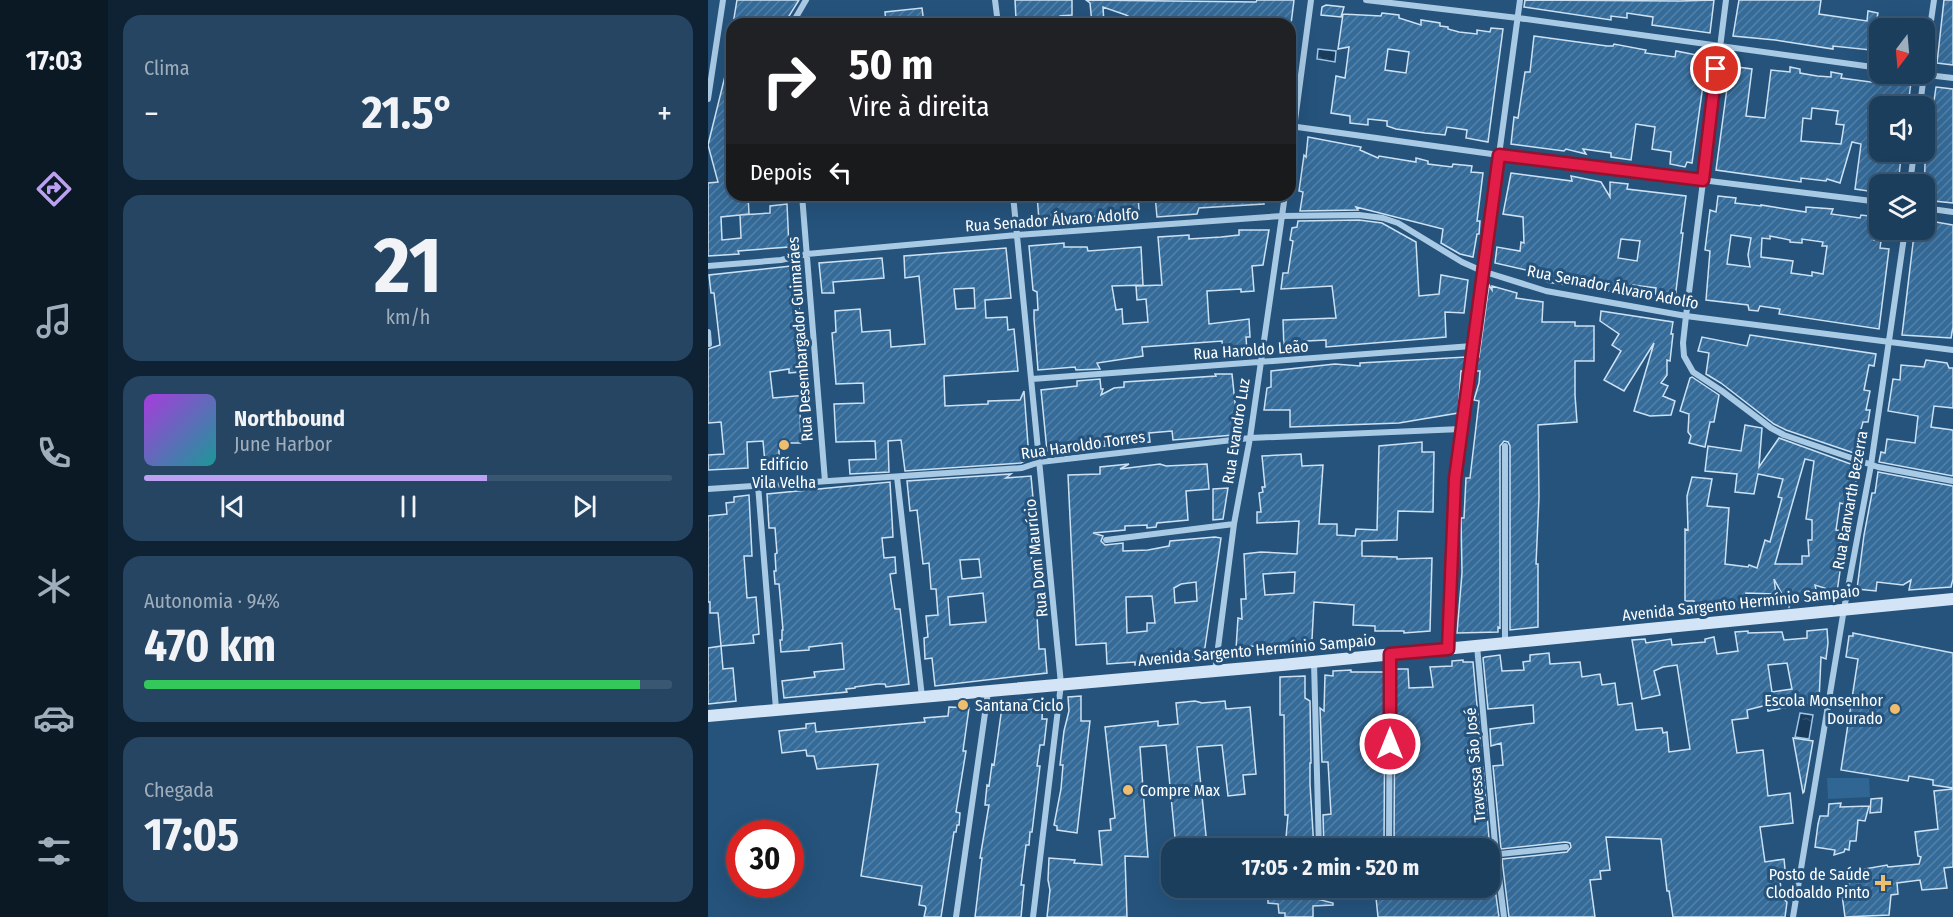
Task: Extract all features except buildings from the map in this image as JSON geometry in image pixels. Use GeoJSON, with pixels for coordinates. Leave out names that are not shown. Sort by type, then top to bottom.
{"type":"FeatureCollection","features":[{"type":"Feature","properties":{"kind":"main road","name":"Avenida Sargento Hermínio Sampaio"},"geometry":{"type":"LineString","coordinates":[[708,716],[1314,662],[1953,599]]}},
{"type":"Feature","properties":{"kind":"street"},"geometry":{"type":"LineString","coordinates":[[708,99],[723,0]]}},
{"type":"Feature","properties":{"kind":"street"},"geometry":{"type":"LineString","coordinates":[[795,18],[806,0]]}},
{"type":"Feature","properties":{"kind":"street"},"geometry":{"type":"LineString","coordinates":[[996,0],[998,18]]}},
{"type":"Feature","properties":{"kind":"street"},"geometry":{"type":"LineString","coordinates":[[1296,99],[1311,0]]}},
{"type":"Feature","properties":{"kind":"street"},"geometry":{"type":"LineString","coordinates":[[1366,0],[1518,18],[1869,66]]}},
{"type":"Feature","properties":{"kind":"street"},"geometry":{"type":"LineString","coordinates":[[1448,649],[1452,524],[1461,429],[1520,0]]}},
{"type":"Feature","properties":{"kind":"street"},"geometry":{"type":"LineString","coordinates":[[1726,0],[1686,316],[1683,344],[1686,362],[1693,372],[1784,435],[1892,471],[1953,482]]}},
{"type":"Feature","properties":{"kind":"street"},"geometry":{"type":"LineString","coordinates":[[1931,18],[1934,0]]}},
{"type":"Feature","properties":{"kind":"street"},"geometry":{"type":"LineString","coordinates":[[1935,76],[1953,78]]}},
{"type":"Feature","properties":{"kind":"street"},"geometry":{"type":"LineString","coordinates":[[1296,127],[1499,155],[1869,201]]}},
{"type":"Feature","properties":{"kind":"street","name":"Rua Desembargador Guimarães"},"geometry":{"type":"LineString","coordinates":[[803,201],[825,481]]}},
{"type":"Feature","properties":{"kind":"street","name":"Rua Dom Maurício"},"geometry":{"type":"LineString","coordinates":[[1014,201],[1061,684],[1033,917]]}},
{"type":"Feature","properties":{"kind":"street","name":"Rua Evandro Luz"},"geometry":{"type":"LineString","coordinates":[[1215,671],[1234,524],[1250,438],[1284,201]]}},
{"type":"Feature","properties":{"kind":"street"},"geometry":{"type":"LineString","coordinates":[[1935,210],[1953,212]]}},
{"type":"Feature","properties":{"kind":"street","name":"Rua Senador Álvaro Adolfo"},"geometry":{"type":"LineString","coordinates":[[708,266],[780,260],[807,254],[1017,235],[1282,216],[1359,215],[1383,218],[1398,223],[1448,255],[1482,271],[1546,291],[1686,316],[1953,350]]}},
{"type":"Feature","properties":{"kind":"street","name":"Rua Banvarth Bezerra"},"geometry":{"type":"LineString","coordinates":[[1793,917],[1844,609],[1871,465],[1904,240]]}},
{"type":"Feature","properties":{"kind":"street"},"geometry":{"type":"LineString","coordinates":[[708,332],[709,344]]}},
{"type":"Feature","properties":{"kind":"street","name":"Rua Haroldo Leão"},"geometry":{"type":"LineString","coordinates":[[1032,379],[1472,346]]}},
{"type":"Feature","properties":{"kind":"street","name":"Rua Haroldo Torres"},"geometry":{"type":"LineString","coordinates":[[708,489],[1022,468],[1040,462],[1250,438],[1461,429]]}},
{"type":"Feature","properties":{"kind":"street"},"geometry":{"type":"LineString","coordinates":[[1505,446],[1505,644]]}},
{"type":"Feature","properties":{"kind":"street"},"geometry":{"type":"LineString","coordinates":[[897,477],[922,697]]}},
{"type":"Feature","properties":{"kind":"street"},"geometry":{"type":"LineString","coordinates":[[758,485],[776,709]]}},
{"type":"Feature","properties":{"kind":"street"},"geometry":{"type":"LineString","coordinates":[[1106,540],[1234,524]]}},
{"type":"Feature","properties":{"kind":"street","name":"Travessa São José"},"geometry":{"type":"LineString","coordinates":[[1478,646],[1492,838]]}},
{"type":"Feature","properties":{"kind":"street"},"geometry":{"type":"LineString","coordinates":[[1389,838],[1390,654]]}},
{"type":"Feature","properties":{"kind":"street"},"geometry":{"type":"LineString","coordinates":[[1314,662],[1319,838]]}},
{"type":"Feature","properties":{"kind":"street"},"geometry":{"type":"LineString","coordinates":[[956,917],[988,692]]}},
{"type":"Feature","properties":{"kind":"street"},"geometry":{"type":"LineString","coordinates":[[1500,853],[1566,847]]}},
{"type":"Feature","properties":{"kind":"street","name":"Travessa São José"},"geometry":{"type":"LineString","coordinates":[[1500,894],[1504,917]]}},
{"type":"Feature","properties":{"kind":"shaded area"},"geometry":{"type":"Polygon","coordinates":[[[1827,778],[1869,778],[1870,797],[1828,799],[1827,778]]]}},
{"type":"Feature","properties":{"kind":"water"},"geometry":{"type":"Polygon","coordinates":[[[1318,49],[1336,51],[1335,62],[1317,59],[1318,49]]]}},
{"type":"Feature","properties":{"kind":"water"},"geometry":{"type":"Polygon","coordinates":[[[1800,713],[1813,715],[1809,739],[1795,737],[1800,713]]]}},
{"type":"Feature","properties":{"kind":"place","name":"Edifício Vila Velha"},"geometry":{"type":"Point","coordinates":[784,445]}},
{"type":"Feature","properties":{"kind":"place","name":"Santana Ciclo"},"geometry":{"type":"Point","coordinates":[963,705]}},
{"type":"Feature","properties":{"kind":"place","name":"Escola Monsenhor Dourado"},"geometry":{"type":"Point","coordinates":[1895,709]}},
{"type":"Feature","properties":{"kind":"place","name":"Compre Max"},"geometry":{"type":"Point","coordinates":[1128,790]}},
{"type":"Feature","properties":{"kind":"place","name":"Posto de Saúde Clodoaldo Pinto"},"geometry":{"type":"Point","coordinates":[1883,883]}},
{"type":"Feature","properties":{"kind":"route"},"geometry":{"type":"LineString","coordinates":[[1390,744],[1390,654],[1448,649],[1455,479],[1499,155],[1703,180],[1716,69]]}}]}
